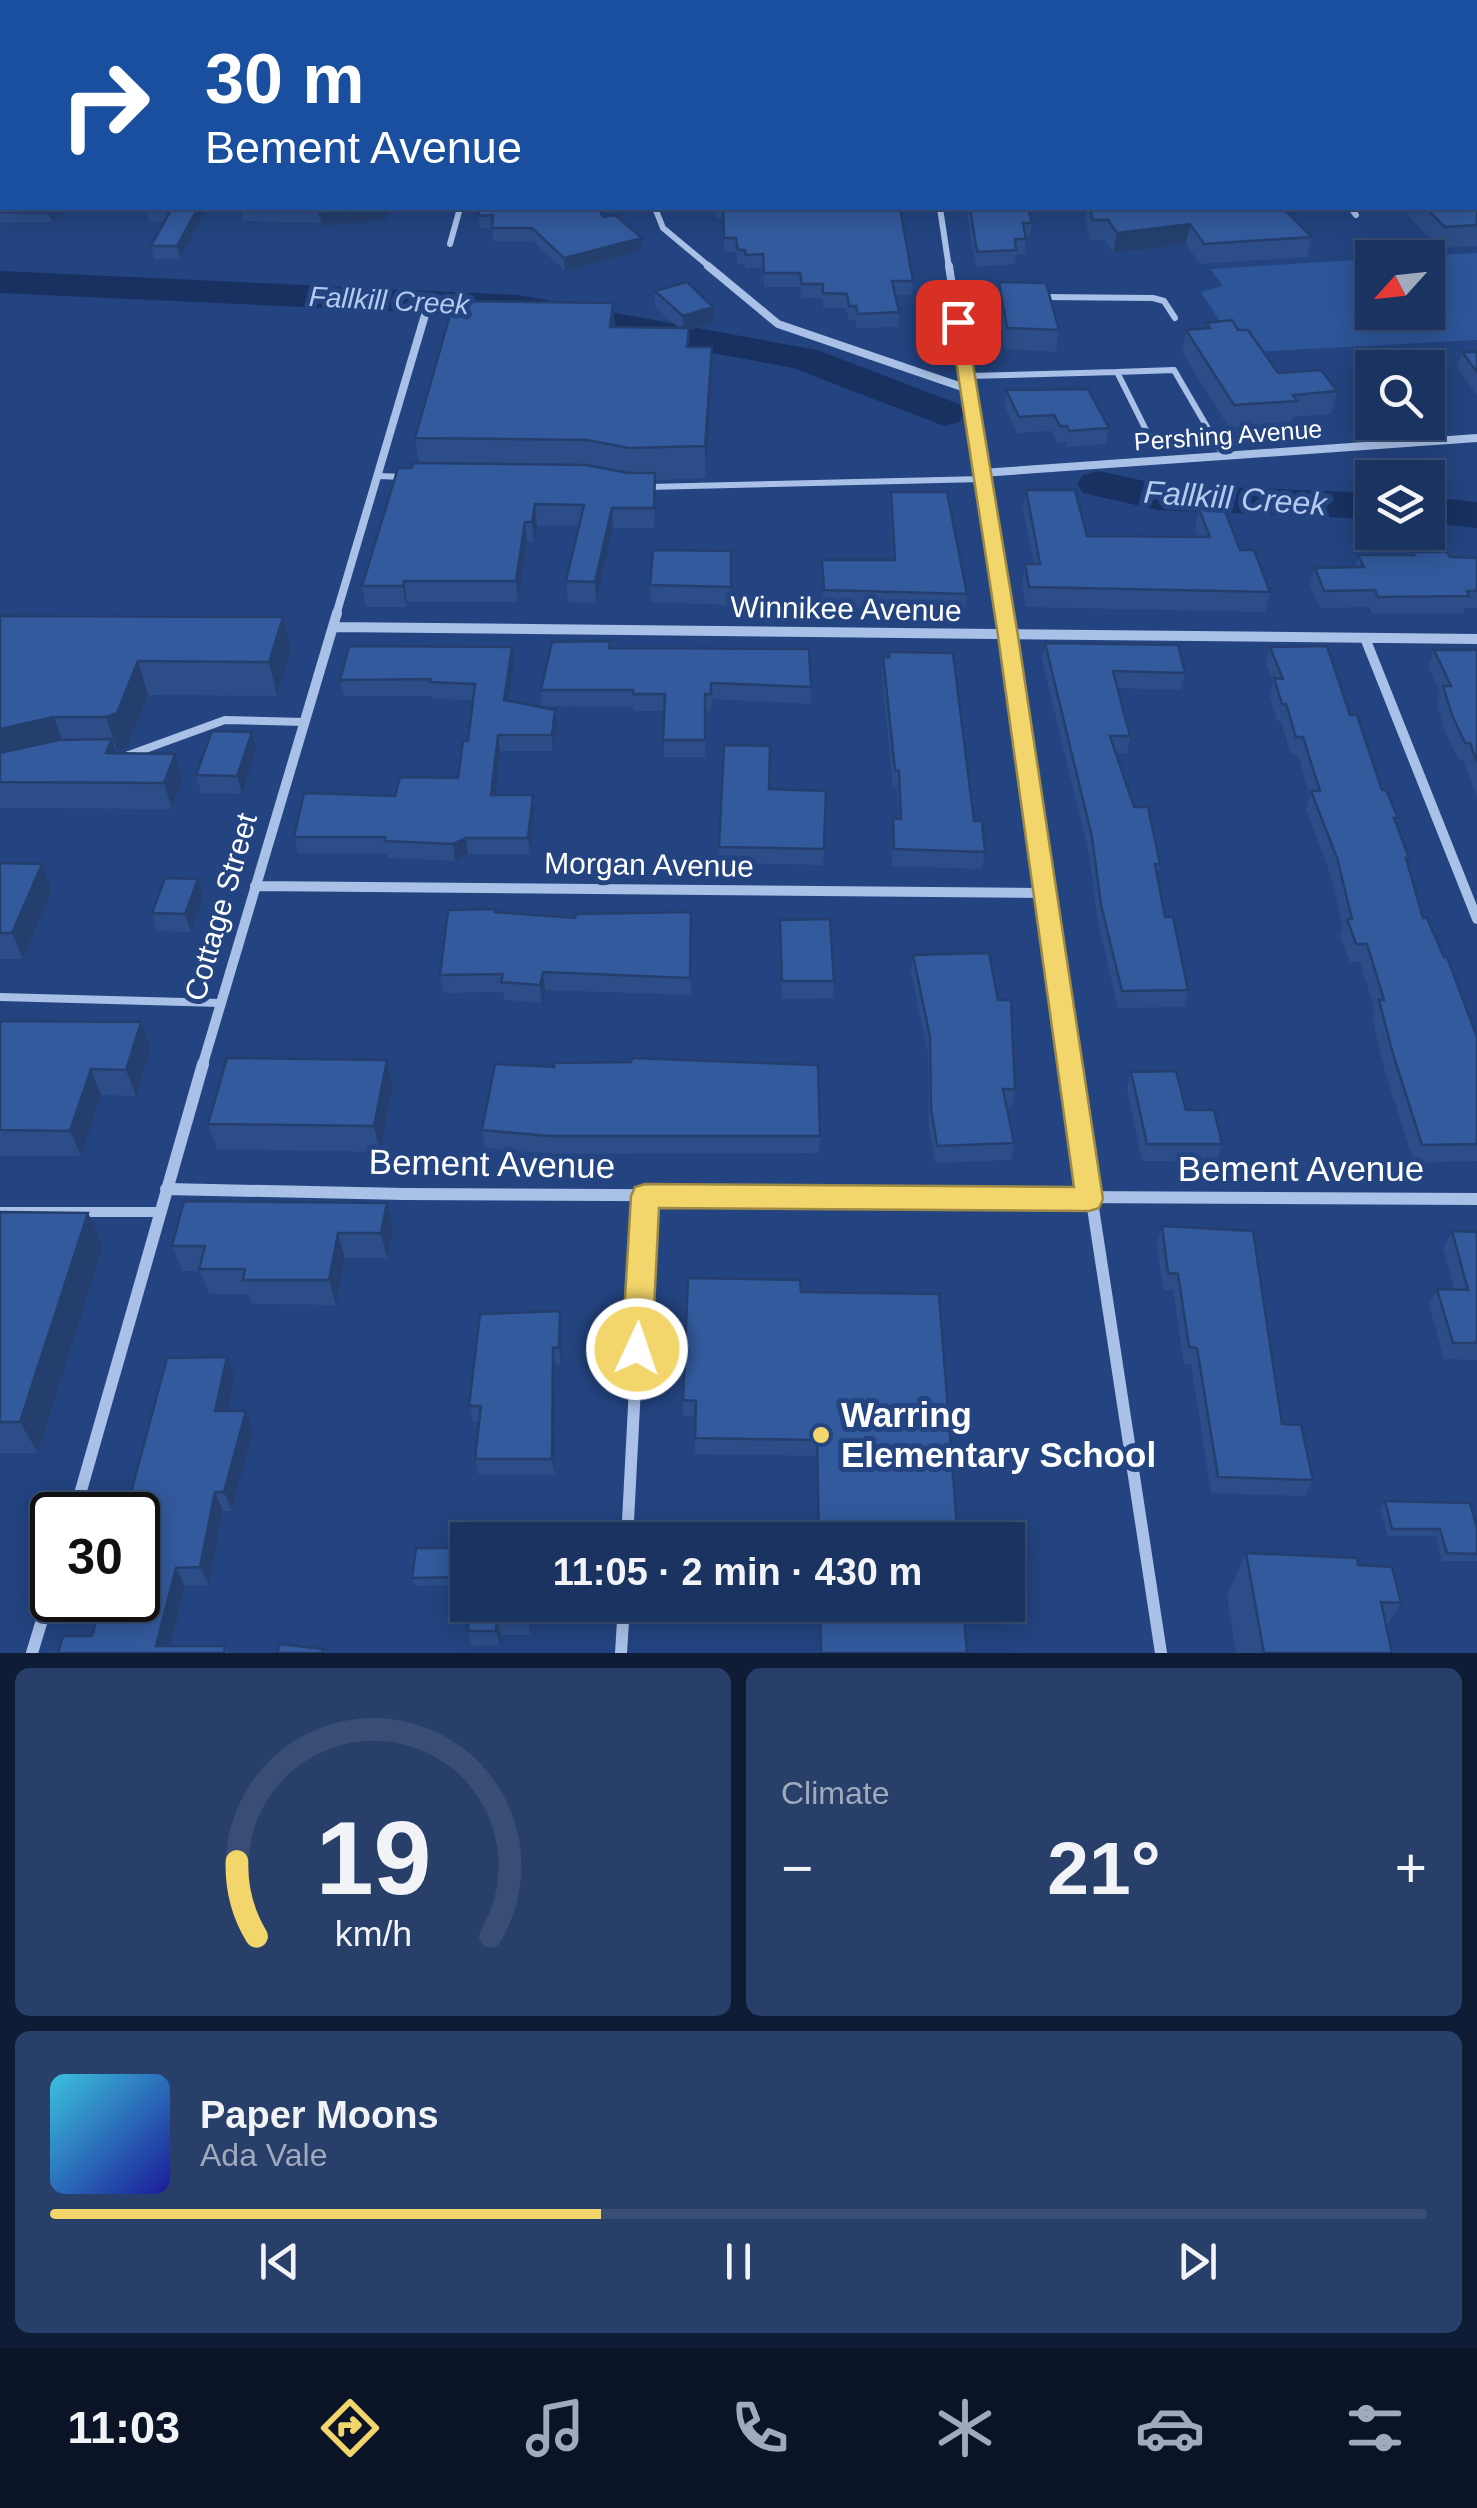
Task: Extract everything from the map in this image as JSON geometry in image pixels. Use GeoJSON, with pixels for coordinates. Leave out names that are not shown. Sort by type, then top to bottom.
{"type":"FeatureCollection","features":[{"type":"Feature","properties":{"kind":"street"},"geometry":{"type":"LineString","coordinates":[[450,244],[459,210]]}},
{"type":"Feature","properties":{"kind":"street"},"geometry":{"type":"LineString","coordinates":[[656,210],[663,228],[778,324],[968,389]]}},
{"type":"Feature","properties":{"kind":"street"},"geometry":{"type":"LineString","coordinates":[[940,210],[1160,1653]]}},
{"type":"Feature","properties":{"kind":"street","name":"Cottage Street"},"geometry":{"type":"LineString","coordinates":[[81,1492],[166,1189],[425,315]]}},
{"type":"Feature","properties":{"kind":"street","name":"Pershing Avenue"},"geometry":{"type":"LineString","coordinates":[[983,476],[1477,438]]}},
{"type":"Feature","properties":{"kind":"street","name":"Winnikee Avenue"},"geometry":{"type":"LineString","coordinates":[[334,627],[1477,639]]}},
{"type":"Feature","properties":{"kind":"street"},"geometry":{"type":"LineString","coordinates":[[1365,638],[1477,919]]}},
{"type":"Feature","properties":{"kind":"street","name":"Morgan Avenue"},"geometry":{"type":"LineString","coordinates":[[255,886],[1043,893]]}},
{"type":"Feature","properties":{"kind":"street","name":"Bement Avenue"},"geometry":{"type":"LineString","coordinates":[[166,1189],[645,1196],[1477,1199]]}},
{"type":"Feature","properties":{"kind":"street"},"geometry":{"type":"LineString","coordinates":[[628,1522],[645,1196]]}},
{"type":"Feature","properties":{"kind":"street"},"geometry":{"type":"LineString","coordinates":[[32,1653],[41,1622]]}},
{"type":"Feature","properties":{"kind":"street"},"geometry":{"type":"LineString","coordinates":[[621,1653],[623,1622]]}},
{"type":"Feature","properties":{"kind":"lane"},"geometry":{"type":"LineString","coordinates":[[954,296],[1014,296]]}},
{"type":"Feature","properties":{"kind":"lane"},"geometry":{"type":"LineString","coordinates":[[1033,296],[1153,298],[1164,301],[1175,318]]}},
{"type":"Feature","properties":{"kind":"lane"},"geometry":{"type":"LineString","coordinates":[[967,376],[1174,370],[1223,456]]}},
{"type":"Feature","properties":{"kind":"lane"},"geometry":{"type":"LineString","coordinates":[[1116,371],[1148,436],[1210,432]]}},
{"type":"Feature","properties":{"kind":"lane"},"geometry":{"type":"LineString","coordinates":[[378,476],[416,477]]}},
{"type":"Feature","properties":{"kind":"lane"},"geometry":{"type":"LineString","coordinates":[[630,487],[983,476]]}},
{"type":"Feature","properties":{"kind":"lane"},"geometry":{"type":"LineString","coordinates":[[118,758],[224,720],[304,722]]}},
{"type":"Feature","properties":{"kind":"lane"},"geometry":{"type":"LineString","coordinates":[[0,997],[221,1003]]}},
{"type":"Feature","properties":{"kind":"lane"},"geometry":{"type":"LineString","coordinates":[[0,1212],[160,1212]]}},
{"type":"Feature","properties":{"kind":"shaded area"},"geometry":{"type":"Polygon","coordinates":[[[1477,253],[1477,340],[1249,352],[1227,332],[1201,292],[1223,286],[1210,269],[1355,260],[1355,330],[1445,330],[1445,255],[1477,253]]]}},
{"type":"Feature","properties":{"kind":"building"},"geometry":{"type":"Polygon","coordinates":[[[0,210],[50,210],[48,212],[0,210]]]}},
{"type":"Feature","properties":{"kind":"building"},"geometry":{"type":"Polygon","coordinates":[[[171,210],[197,210],[177,246],[151,246],[171,210]]]}},
{"type":"Feature","properties":{"kind":"building"},"geometry":{"type":"Polygon","coordinates":[[[320,210],[359,210],[319,214],[320,210]]]}},
{"type":"Feature","properties":{"kind":"building"},"geometry":{"type":"Polygon","coordinates":[[[480,210],[599,210],[604,217],[615,215],[642,238],[564,258],[532,228],[492,228],[493,215],[478,216],[480,210]]]}},
{"type":"Feature","properties":{"kind":"building"},"geometry":{"type":"Polygon","coordinates":[[[723,210],[900,210],[913,281],[892,281],[899,312],[858,314],[856,306],[849,306],[847,294],[823,293],[823,284],[802,284],[800,273],[764,273],[763,254],[745,255],[745,250],[738,250],[736,238],[724,238],[723,210]]]}},
{"type":"Feature","properties":{"kind":"building"},"geometry":{"type":"Polygon","coordinates":[[[970,210],[1029,210],[1032,223],[1023,223],[1026,239],[1015,239],[1016,250],[977,252],[970,210]]]}},
{"type":"Feature","properties":{"kind":"building"},"geometry":{"type":"Polygon","coordinates":[[[1090,210],[1285,210],[1312,237],[1204,244],[1190,224],[1117,233],[1108,220],[1093,220],[1090,210]]]}},
{"type":"Feature","properties":{"kind":"building"},"geometry":{"type":"Polygon","coordinates":[[[1428,210],[1477,210],[1477,225],[1445,227],[1428,210]]]}},
{"type":"Feature","properties":{"kind":"building"},"geometry":{"type":"Polygon","coordinates":[[[687,282],[713,307],[683,316],[655,291],[687,282]]]}},
{"type":"Feature","properties":{"kind":"building"},"geometry":{"type":"Polygon","coordinates":[[[999,282],[1046,283],[1059,330],[1007,328],[999,282]]]}},
{"type":"Feature","properties":{"kind":"building"},"geometry":{"type":"Polygon","coordinates":[[[454,301],[613,303],[610,327],[689,328],[687,347],[712,347],[705,446],[629,448],[587,440],[415,438],[454,301]]]}},
{"type":"Feature","properties":{"kind":"building"},"geometry":{"type":"Polygon","coordinates":[[[1232,320],[1238,330],[1248,330],[1278,373],[1321,370],[1337,391],[1293,395],[1297,401],[1234,405],[1186,330],[1210,328],[1206,323],[1232,320]]]}},
{"type":"Feature","properties":{"kind":"building"},"geometry":{"type":"Polygon","coordinates":[[[1462,352],[1477,352],[1477,372],[1462,352]]]}},
{"type":"Feature","properties":{"kind":"building"},"geometry":{"type":"Polygon","coordinates":[[[1088,389],[1109,428],[1069,431],[1067,426],[1060,426],[1054,415],[1019,417],[1006,390],[1088,389]]]}},
{"type":"Feature","properties":{"kind":"building"},"geometry":{"type":"Polygon","coordinates":[[[413,463],[587,465],[628,473],[655,473],[654,508],[612,508],[595,582],[566,581],[584,505],[535,504],[532,522],[525,522],[516,581],[404,581],[403,586],[362,586],[398,468],[412,468],[413,463]]]}},
{"type":"Feature","properties":{"kind":"building"},"geometry":{"type":"Polygon","coordinates":[[[1026,490],[1075,490],[1087,536],[1210,537],[1199,509],[1224,508],[1240,550],[1254,550],[1270,592],[1029,587],[1025,564],[1040,564],[1026,490]]]}},
{"type":"Feature","properties":{"kind":"building"},"geometry":{"type":"Polygon","coordinates":[[[891,492],[947,492],[967,594],[824,590],[822,560],[895,560],[891,492]]]}},
{"type":"Feature","properties":{"kind":"building"},"geometry":{"type":"Polygon","coordinates":[[[653,550],[731,551],[731,587],[650,585],[653,550]]]}},
{"type":"Feature","properties":{"kind":"building"},"geometry":{"type":"Polygon","coordinates":[[[1413,552],[1447,552],[1450,557],[1477,558],[1477,591],[1467,591],[1469,596],[1378,597],[1375,590],[1324,591],[1315,568],[1364,567],[1358,555],[1414,555],[1413,552]]]}},
{"type":"Feature","properties":{"kind":"building"},"geometry":{"type":"Polygon","coordinates":[[[0,616],[283,617],[269,662],[138,661],[117,713],[106,717],[54,717],[0,729],[0,616]]]}},
{"type":"Feature","properties":{"kind":"building"},"geometry":{"type":"Polygon","coordinates":[[[610,641],[609,648],[809,649],[811,687],[711,683],[711,694],[705,694],[705,740],[663,740],[665,694],[541,690],[552,642],[610,641]]]}},
{"type":"Feature","properties":{"kind":"building"},"geometry":{"type":"Polygon","coordinates":[[[1045,643],[1178,645],[1185,673],[1113,671],[1130,736],[1110,736],[1134,807],[1148,807],[1160,864],[1155,864],[1165,917],[1173,917],[1188,990],[1122,991],[1101,905],[1092,837],[1045,643]]]}},
{"type":"Feature","properties":{"kind":"building"},"geometry":{"type":"Polygon","coordinates":[[[349,646],[512,647],[504,700],[555,710],[552,735],[498,735],[491,795],[533,795],[528,838],[466,838],[453,844],[385,841],[385,837],[294,837],[304,793],[395,796],[400,777],[458,778],[463,741],[468,741],[475,684],[430,682],[431,679],[340,680],[349,646]]]}},
{"type":"Feature","properties":{"kind":"building"},"geometry":{"type":"Polygon","coordinates":[[[1327,646],[1350,715],[1357,715],[1382,790],[1386,790],[1398,818],[1394,818],[1409,858],[1423,918],[1427,918],[1447,957],[1477,1037],[1477,1144],[1422,1145],[1393,1054],[1379,1000],[1384,1000],[1367,944],[1356,944],[1347,919],[1352,919],[1337,858],[1311,791],[1320,791],[1303,737],[1296,737],[1274,678],[1283,679],[1270,647],[1327,646]]]}},
{"type":"Feature","properties":{"kind":"building"},"geometry":{"type":"Polygon","coordinates":[[[1434,650],[1477,650],[1477,762],[1452,715],[1443,686],[1451,686],[1434,650]]]}},
{"type":"Feature","properties":{"kind":"building"},"geometry":{"type":"Polygon","coordinates":[[[889,652],[953,653],[974,821],[982,821],[985,852],[894,849],[893,818],[901,819],[899,771],[895,770],[883,657],[889,657],[889,652]]]}},
{"type":"Feature","properties":{"kind":"building"},"geometry":{"type":"Polygon","coordinates":[[[212,731],[252,732],[237,776],[196,775],[212,731]]]}},
{"type":"Feature","properties":{"kind":"building"},"geometry":{"type":"Polygon","coordinates":[[[112,739],[106,753],[175,754],[164,783],[0,782],[0,753],[59,740],[112,739]]]}},
{"type":"Feature","properties":{"kind":"building"},"geometry":{"type":"Polygon","coordinates":[[[724,745],[770,746],[769,789],[826,791],[824,849],[719,847],[724,745]]]}},
{"type":"Feature","properties":{"kind":"building"},"geometry":{"type":"Polygon","coordinates":[[[0,863],[42,864],[12,933],[0,933],[0,863]]]}},
{"type":"Feature","properties":{"kind":"building"},"geometry":{"type":"Polygon","coordinates":[[[165,878],[198,879],[185,914],[152,913],[165,878]]]}},
{"type":"Feature","properties":{"kind":"building"},"geometry":{"type":"Polygon","coordinates":[[[495,909],[575,918],[576,914],[691,912],[690,978],[543,972],[540,985],[501,982],[503,974],[440,975],[448,910],[495,909]]]}},
{"type":"Feature","properties":{"kind":"building"},"geometry":{"type":"Polygon","coordinates":[[[830,919],[834,981],[782,981],[780,920],[830,919]]]}},
{"type":"Feature","properties":{"kind":"building"},"geometry":{"type":"Polygon","coordinates":[[[989,953],[998,1000],[1011,1000],[1015,1089],[1003,1089],[1014,1143],[937,1146],[931,1108],[930,1037],[913,955],[989,953]]]}},
{"type":"Feature","properties":{"kind":"building"},"geometry":{"type":"Polygon","coordinates":[[[0,1021],[141,1022],[126,1070],[91,1069],[70,1131],[0,1130],[0,1021]]]}},
{"type":"Feature","properties":{"kind":"building"},"geometry":{"type":"Polygon","coordinates":[[[227,1058],[387,1060],[374,1126],[208,1124],[227,1058]]]}},
{"type":"Feature","properties":{"kind":"building"},"geometry":{"type":"Polygon","coordinates":[[[632,1058],[818,1065],[820,1136],[549,1136],[482,1130],[495,1064],[554,1067],[554,1063],[631,1062],[632,1058]]]}},
{"type":"Feature","properties":{"kind":"building"},"geometry":{"type":"Polygon","coordinates":[[[1176,1071],[1186,1110],[1214,1110],[1222,1144],[1147,1144],[1131,1072],[1176,1071]]]}},
{"type":"Feature","properties":{"kind":"building"},"geometry":{"type":"Polygon","coordinates":[[[184,1201],[387,1203],[381,1233],[338,1233],[329,1280],[243,1280],[245,1269],[199,1269],[205,1246],[172,1246],[184,1201]]]}},
{"type":"Feature","properties":{"kind":"building"},"geometry":{"type":"Polygon","coordinates":[[[0,1212],[88,1213],[20,1422],[0,1422],[0,1212]]]}},
{"type":"Feature","properties":{"kind":"building"},"geometry":{"type":"Polygon","coordinates":[[[1162,1226],[1253,1231],[1282,1424],[1301,1425],[1313,1480],[1218,1477],[1197,1348],[1189,1347],[1178,1274],[1168,1273],[1162,1226]]]}},
{"type":"Feature","properties":{"kind":"building"},"geometry":{"type":"Polygon","coordinates":[[[1452,1231],[1477,1232],[1477,1343],[1453,1343],[1437,1289],[1468,1290],[1452,1231]]]}},
{"type":"Feature","properties":{"kind":"building","name":"Warring Elementary School"},"geometry":{"type":"Polygon","coordinates":[[[688,1278],[800,1280],[801,1292],[939,1294],[957,1522],[819,1522],[817,1440],[695,1438],[696,1401],[683,1400],[688,1278]]]}},
{"type":"Feature","properties":{"kind":"building"},"geometry":{"type":"Polygon","coordinates":[[[560,1311],[559,1347],[553,1348],[552,1459],[475,1459],[481,1406],[469,1406],[480,1314],[560,1311]]]}},
{"type":"Feature","properties":{"kind":"building"},"geometry":{"type":"Polygon","coordinates":[[[227,1357],[215,1411],[246,1411],[224,1492],[215,1492],[200,1567],[176,1568],[156,1646],[225,1646],[224,1653],[58,1653],[63,1636],[92,1636],[96,1622],[160,1622],[160,1492],[131,1492],[167,1358],[227,1357]]]}},
{"type":"Feature","properties":{"kind":"building"},"geometry":{"type":"Polygon","coordinates":[[[1385,1501],[1470,1503],[1477,1528],[1477,1554],[1447,1553],[1440,1529],[1392,1529],[1385,1501]]]}},
{"type":"Feature","properties":{"kind":"building"},"geometry":{"type":"Polygon","coordinates":[[[416,1548],[450,1548],[450,1577],[412,1578],[416,1548]]]}},
{"type":"Feature","properties":{"kind":"building"},"geometry":{"type":"Polygon","coordinates":[[[1246,1553],[1357,1558],[1358,1565],[1392,1567],[1401,1603],[1381,1602],[1392,1653],[1264,1653],[1246,1553]]]}},
{"type":"Feature","properties":{"kind":"building"},"geometry":{"type":"Polygon","coordinates":[[[469,1622],[497,1622],[496,1631],[468,1631],[469,1622]]]}},
{"type":"Feature","properties":{"kind":"building"},"geometry":{"type":"Polygon","coordinates":[[[820,1622],[964,1622],[967,1653],[821,1653],[820,1622]]]}},
{"type":"Feature","properties":{"kind":"building"},"geometry":{"type":"Polygon","coordinates":[[[280,1644],[323,1649],[322,1653],[277,1653],[280,1644]]]}},
{"type":"Feature","properties":{"kind":"waterway","name":"Fallkill Creek"},"geometry":{"type":"LineString","coordinates":[[0,282],[518,306],[803,358],[944,413]]}},
{"type":"Feature","properties":{"kind":"waterway","name":"Fallkill Creek"},"geometry":{"type":"LineString","coordinates":[[1099,484],[1158,497],[1355,505]]}},
{"type":"Feature","properties":{"kind":"waterway","name":"Fallkill Creek"},"geometry":{"type":"LineString","coordinates":[[1445,512],[1477,515]]}},
{"type":"Feature","properties":{"kind":"place","name":"Warring Elementary School"},"geometry":{"type":"Point","coordinates":[821,1435]}},
{"type":"Feature","properties":{"kind":"route"},"geometry":{"type":"LineString","coordinates":[[637,1349],[645,1196],[1089,1199],[1008,636],[958,322]]}}]}
